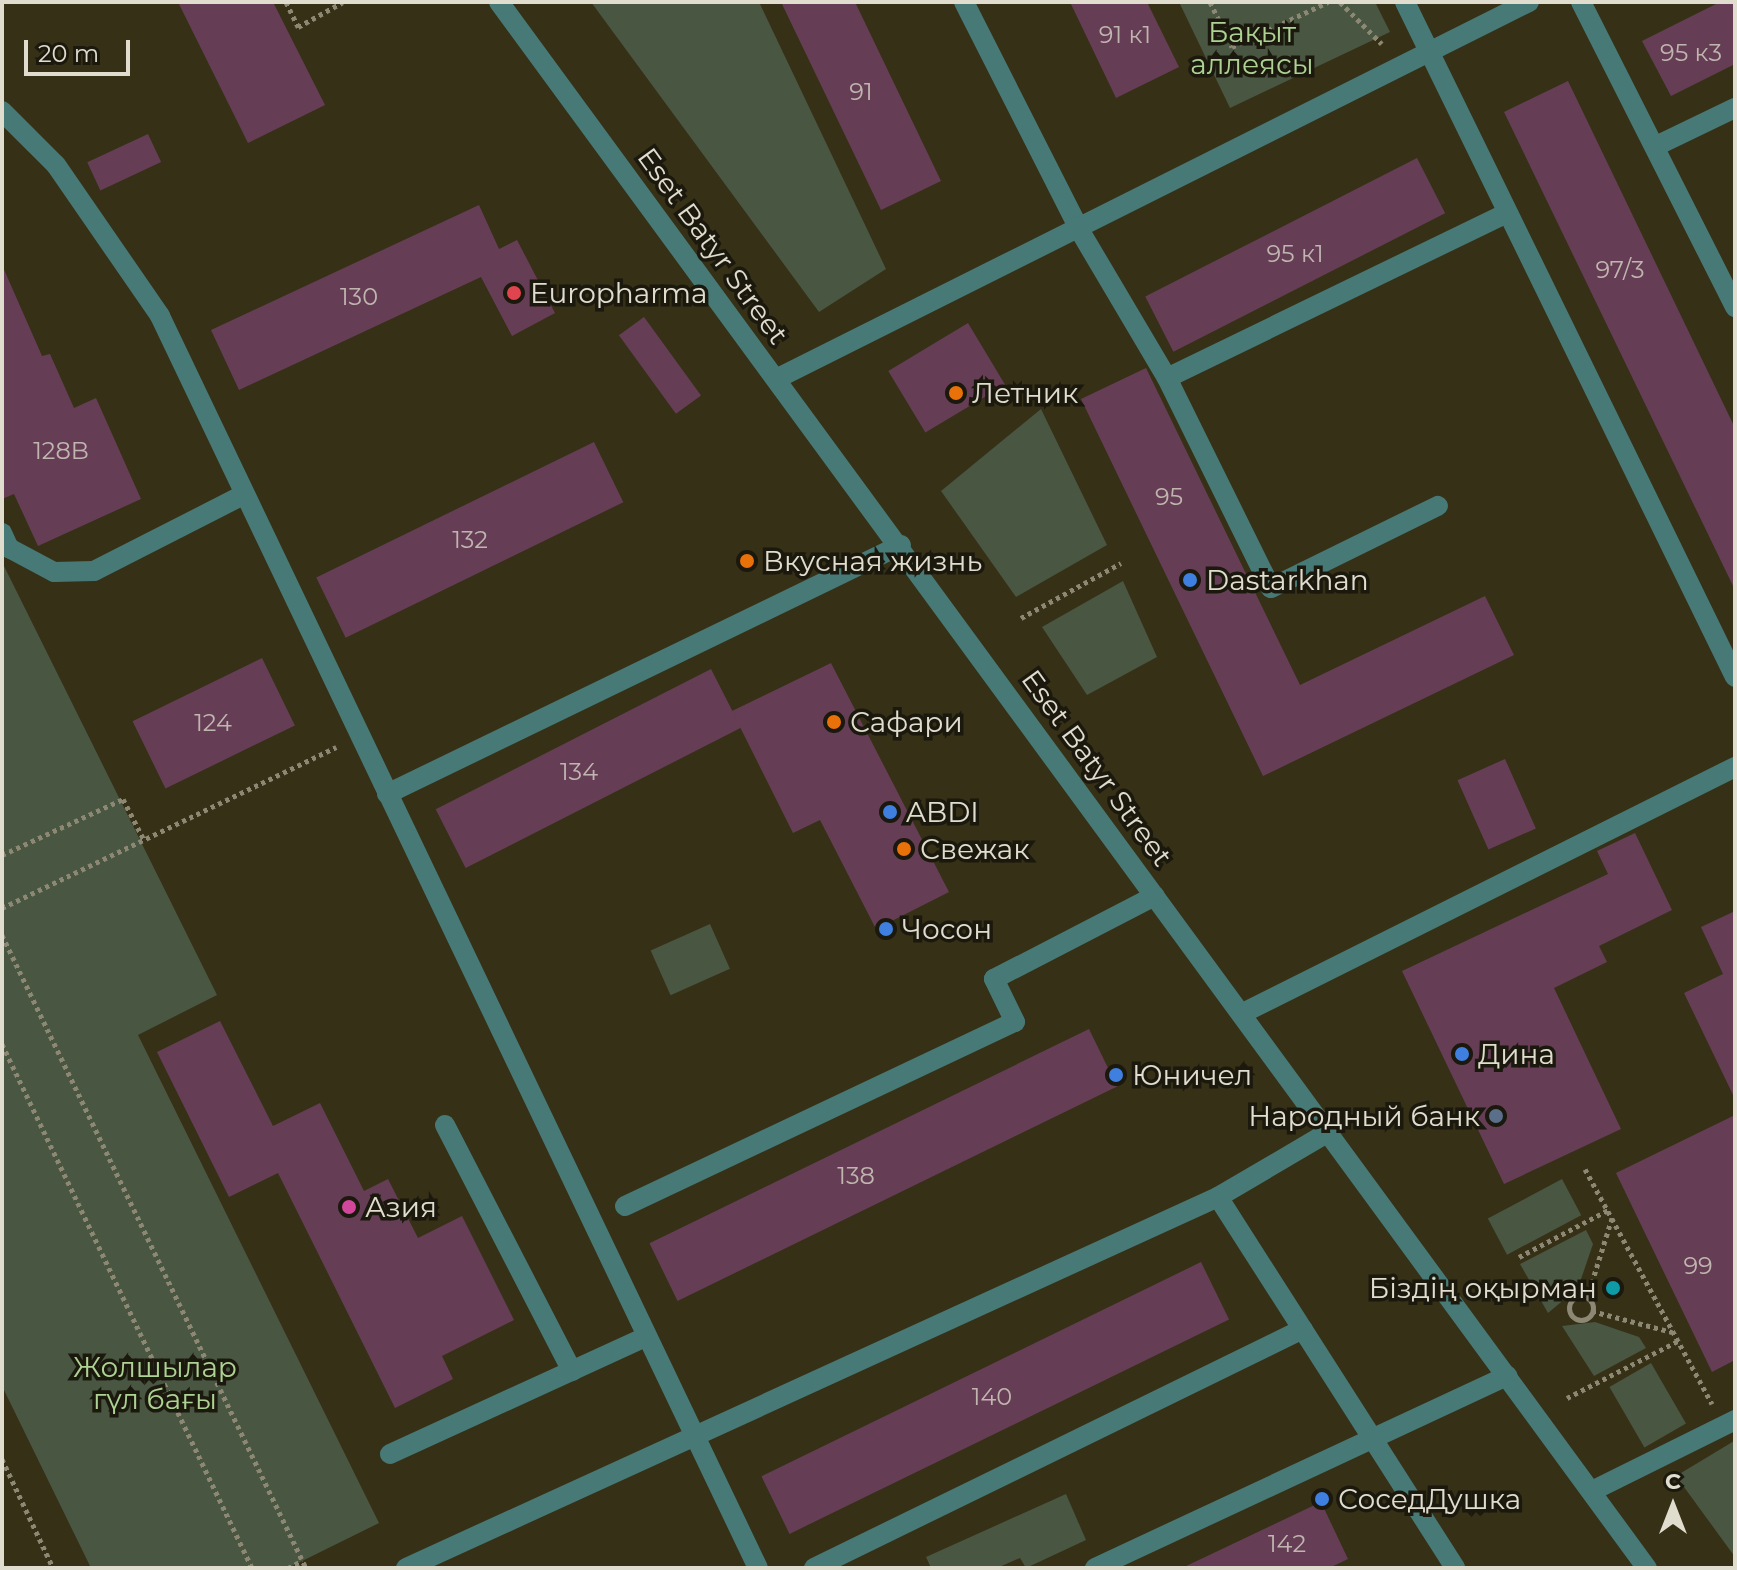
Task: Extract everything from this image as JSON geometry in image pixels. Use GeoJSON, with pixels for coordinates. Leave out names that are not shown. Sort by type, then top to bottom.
{"type":"FeatureCollection","features":[{"type":"Feature","properties":{"kind":"street","name":"Eset Batyr Street"},"geometry":{"type":"LineString","coordinates":[[499,2],[901,545],[1647,1568]]}},
{"type":"Feature","properties":{"kind":"street"},"geometry":{"type":"LineString","coordinates":[[964,2],[1080,231],[1167,378],[1271,588],[1438,506]]}},
{"type":"Feature","properties":{"kind":"street"},"geometry":{"type":"LineString","coordinates":[[1405,2],[1735,677]]}},
{"type":"Feature","properties":{"kind":"street"},"geometry":{"type":"LineString","coordinates":[[776,379],[1080,231],[1529,2]]}},
{"type":"Feature","properties":{"kind":"street"},"geometry":{"type":"LineString","coordinates":[[1581,2],[1735,307]]}},
{"type":"Feature","properties":{"kind":"street"},"geometry":{"type":"LineString","coordinates":[[1656,146],[1735,108]]}},
{"type":"Feature","properties":{"kind":"street"},"geometry":{"type":"LineString","coordinates":[[2,111],[56,165],[123,255],[160,316],[758,1568]]}},
{"type":"Feature","properties":{"kind":"street"},"geometry":{"type":"LineString","coordinates":[[1167,378],[1507,213]]}},
{"type":"Feature","properties":{"kind":"street"},"geometry":{"type":"LineString","coordinates":[[2,533],[9,548],[54,572],[94,571],[245,494]]}},
{"type":"Feature","properties":{"kind":"street"},"geometry":{"type":"LineString","coordinates":[[387,794],[901,545]]}},
{"type":"Feature","properties":{"kind":"street"},"geometry":{"type":"LineString","coordinates":[[1241,1014],[1735,767]]}},
{"type":"Feature","properties":{"kind":"street"},"geometry":{"type":"LineString","coordinates":[[625,1206],[1015,1022],[994,979],[1155,896]]}},
{"type":"Feature","properties":{"kind":"street"},"geometry":{"type":"LineString","coordinates":[[445,1125],[572,1371]]}},
{"type":"Feature","properties":{"kind":"street"},"geometry":{"type":"LineString","coordinates":[[406,1568],[1218,1197],[1327,1133]]}},
{"type":"Feature","properties":{"kind":"street"},"geometry":{"type":"LineString","coordinates":[[1218,1197],[1455,1568]]}},
{"type":"Feature","properties":{"kind":"street"},"geometry":{"type":"LineString","coordinates":[[814,1568],[1303,1329]]}},
{"type":"Feature","properties":{"kind":"street"},"geometry":{"type":"LineString","coordinates":[[390,1454],[646,1337]]}},
{"type":"Feature","properties":{"kind":"street"},"geometry":{"type":"LineString","coordinates":[[1095,1568],[1507,1376]]}},
{"type":"Feature","properties":{"kind":"street"},"geometry":{"type":"LineString","coordinates":[[1592,1491],[1729,1422]]}},
{"type":"Feature","properties":{"kind":"path"},"geometry":{"type":"LineString","coordinates":[[286,2],[298,27],[343,2]]}},
{"type":"Feature","properties":{"kind":"path"},"geometry":{"type":"LineString","coordinates":[[1210,2],[1232,47],[1328,2]]}},
{"type":"Feature","properties":{"kind":"path"},"geometry":{"type":"LineString","coordinates":[[1340,2],[1403,66]]}},
{"type":"Feature","properties":{"kind":"path"},"geometry":{"type":"LineString","coordinates":[[1021,618],[1121,563]]}},
{"type":"Feature","properties":{"kind":"path"},"geometry":{"type":"LineString","coordinates":[[2,908],[360,736]]}},
{"type":"Feature","properties":{"kind":"path"},"geometry":{"type":"LineString","coordinates":[[2,855],[123,799],[144,840]]}},
{"type":"Feature","properties":{"kind":"path"},"geometry":{"type":"LineString","coordinates":[[2,935],[306,1568]]}},
{"type":"Feature","properties":{"kind":"path"},"geometry":{"type":"LineString","coordinates":[[2,1044],[252,1568]]}},
{"type":"Feature","properties":{"kind":"path"},"geometry":{"type":"LineString","coordinates":[[1585,1169],[1678,1341],[1729,1422]]}},
{"type":"Feature","properties":{"kind":"path"},"geometry":{"type":"LineString","coordinates":[[1519,1257],[1608,1210]]}},
{"type":"Feature","properties":{"kind":"path"},"geometry":{"type":"LineString","coordinates":[[1592,1311],[1587,1298],[1612,1218]]}},
{"type":"Feature","properties":{"kind":"path"},"geometry":{"type":"LineString","coordinates":[[1587,1298],[1572,1299],[1567,1316],[1580,1319],[1592,1311],[1673,1332]]}},
{"type":"Feature","properties":{"kind":"path"},"geometry":{"type":"LineString","coordinates":[[1567,1398],[1678,1341]]}},
{"type":"Feature","properties":{"kind":"path"},"geometry":{"type":"LineString","coordinates":[[2,1459],[53,1568]]}},
{"type":"Feature","properties":{"kind":"path"},"geometry":{"type":"LineString","coordinates":[[288,1568],[302,1561]]}},
{"type":"Feature","properties":{"kind":"green space"},"geometry":{"type":"Polygon","coordinates":[[[591,2],[759,2],[886,269],[819,312],[591,2]]]}},
{"type":"Feature","properties":{"kind":"green space","name":"Бақыт аллеясы"},"geometry":{"type":"Polygon","coordinates":[[[1179,2],[1375,2],[1390,32],[1230,108],[1179,2]]]}},
{"type":"Feature","properties":{"kind":"green space"},"geometry":{"type":"Polygon","coordinates":[[[1041,409],[1107,545],[1016,597],[941,491],[1041,409]]]}},
{"type":"Feature","properties":{"kind":"green space","name":"Жолшылар гүл бағы"},"geometry":{"type":"Polygon","coordinates":[[[2,562],[217,995],[138,1035],[379,1523],[288,1568],[91,1568],[2,1386],[2,562]]]}},
{"type":"Feature","properties":{"kind":"green space"},"geometry":{"type":"Polygon","coordinates":[[[1123,581],[1157,657],[1087,695],[1042,627],[1123,581]]]}},
{"type":"Feature","properties":{"kind":"green space"},"geometry":{"type":"Polygon","coordinates":[[[710,924],[730,969],[671,995],[651,950],[710,924]]]}},
{"type":"Feature","properties":{"kind":"green space"},"geometry":{"type":"Polygon","coordinates":[[[1562,1179],[1581,1215],[1507,1255],[1488,1218],[1562,1179]]]}},
{"type":"Feature","properties":{"kind":"green space"},"geometry":{"type":"Polygon","coordinates":[[[1586,1230],[1593,1244],[1578,1288],[1548,1313],[1520,1264],[1586,1230]]]}},
{"type":"Feature","properties":{"kind":"green space"},"geometry":{"type":"Polygon","coordinates":[[[1595,1322],[1639,1337],[1646,1348],[1594,1376],[1562,1326],[1595,1322]]]}},
{"type":"Feature","properties":{"kind":"green space"},"geometry":{"type":"Polygon","coordinates":[[[1651,1363],[1686,1424],[1644,1448],[1609,1387],[1651,1363]]]}},
{"type":"Feature","properties":{"kind":"green space"},"geometry":{"type":"Polygon","coordinates":[[[1735,1443],[1735,1557],[1676,1476],[1735,1443]]]}},
{"type":"Feature","properties":{"kind":"green space"},"geometry":{"type":"Polygon","coordinates":[[[1066,1494],[1086,1540],[1026,1568],[1020,1558],[997,1568],[931,1568],[926,1557],[1066,1494]]]}},
{"type":"Feature","properties":{"kind":"building"},"geometry":{"type":"Polygon","coordinates":[[[178,2],[273,2],[325,105],[248,143],[178,2]]]}},
{"type":"Feature","properties":{"kind":"building"},"geometry":{"type":"Polygon","coordinates":[[[781,2],[855,2],[941,181],[881,210],[781,2]]]}},
{"type":"Feature","properties":{"kind":"building"},"geometry":{"type":"Polygon","coordinates":[[[1070,2],[1147,2],[1179,67],[1116,98],[1070,2]]]}},
{"type":"Feature","properties":{"kind":"building"},"geometry":{"type":"Polygon","coordinates":[[[1720,2],[1735,2],[1735,64],[1671,96],[1642,41],[1720,2]]]}},
{"type":"Feature","properties":{"kind":"building"},"geometry":{"type":"Polygon","coordinates":[[[1568,81],[1735,428],[1735,590],[1504,112],[1568,81]]]}},
{"type":"Feature","properties":{"kind":"building"},"geometry":{"type":"Polygon","coordinates":[[[148,134],[161,162],[100,190],[87,162],[148,134]]]}},
{"type":"Feature","properties":{"kind":"building"},"geometry":{"type":"Polygon","coordinates":[[[1417,158],[1445,213],[1173,352],[1145,296],[1417,158]]]}},
{"type":"Feature","properties":{"kind":"building"},"geometry":{"type":"Polygon","coordinates":[[[479,205],[499,249],[517,240],[555,313],[512,336],[481,277],[239,390],[211,330],[479,205]]]}},
{"type":"Feature","properties":{"kind":"building"},"geometry":{"type":"Polygon","coordinates":[[[2,265],[42,356],[50,354],[74,408],[96,398],[141,499],[38,546],[14,494],[2,499],[2,265]]]}},
{"type":"Feature","properties":{"kind":"building"},"geometry":{"type":"Polygon","coordinates":[[[644,317],[701,395],[676,414],[619,335],[644,317]]]}},
{"type":"Feature","properties":{"kind":"building"},"geometry":{"type":"Polygon","coordinates":[[[968,323],[1005,385],[925,433],[888,371],[968,323]]]}},
{"type":"Feature","properties":{"kind":"building"},"geometry":{"type":"Polygon","coordinates":[[[1146,368],[1300,685],[1485,596],[1514,655],[1263,776],[1081,399],[1146,368]]]}},
{"type":"Feature","properties":{"kind":"building"},"geometry":{"type":"Polygon","coordinates":[[[594,442],[623,502],[346,638],[316,577],[594,442]]]}},
{"type":"Feature","properties":{"kind":"building"},"geometry":{"type":"Polygon","coordinates":[[[262,658],[295,725],[165,789],[133,721],[262,658]]]}},
{"type":"Feature","properties":{"kind":"building"},"geometry":{"type":"Polygon","coordinates":[[[831,663],[949,892],[876,929],[820,820],[793,833],[732,711],[831,663]]]}},
{"type":"Feature","properties":{"kind":"building"},"geometry":{"type":"Polygon","coordinates":[[[711,669],[741,728],[466,868],[436,809],[711,669]]]}},
{"type":"Feature","properties":{"kind":"building"},"geometry":{"type":"Polygon","coordinates":[[[1505,759],[1536,828],[1488,850],[1457,780],[1505,759]]]}},
{"type":"Feature","properties":{"kind":"building"},"geometry":{"type":"Polygon","coordinates":[[[1635,833],[1672,910],[1599,946],[1607,962],[1554,988],[1621,1129],[1504,1184],[1402,971],[1608,874],[1597,851],[1635,833]]]}},
{"type":"Feature","properties":{"kind":"building"},"geometry":{"type":"Polygon","coordinates":[[[1735,911],[1735,1099],[1684,993],[1723,974],[1701,927],[1735,911]]]}},
{"type":"Feature","properties":{"kind":"building","name":"Азия"},"geometry":{"type":"Polygon","coordinates":[[[220,1021],[273,1126],[320,1103],[364,1191],[388,1179],[418,1238],[462,1216],[514,1320],[442,1356],[453,1379],[395,1408],[278,1173],[229,1197],[157,1052],[220,1021]]]}},
{"type":"Feature","properties":{"kind":"building"},"geometry":{"type":"Polygon","coordinates":[[[1089,1029],[1117,1087],[678,1301],[649,1243],[1089,1029]]]}},
{"type":"Feature","properties":{"kind":"building"},"geometry":{"type":"Polygon","coordinates":[[[1735,1115],[1735,1360],[1712,1372],[1616,1173],[1735,1115]]]}},
{"type":"Feature","properties":{"kind":"building"},"geometry":{"type":"Polygon","coordinates":[[[1201,1262],[1229,1320],[790,1534],[761,1476],[1201,1262]]]}},
{"type":"Feature","properties":{"kind":"building"},"geometry":{"type":"Polygon","coordinates":[[[1321,1502],[1348,1559],[1329,1568],[1182,1568],[1321,1502]]]}},
{"type":"Feature","properties":{"kind":"place","name":"Europharma"},"geometry":{"type":"Point","coordinates":[514,293]}},
{"type":"Feature","properties":{"kind":"place","name":"Летник"},"geometry":{"type":"Point","coordinates":[956,393]}},
{"type":"Feature","properties":{"kind":"place","name":"Вкусная жизнь"},"geometry":{"type":"Point","coordinates":[747,561]}},
{"type":"Feature","properties":{"kind":"place","name":"Dastarkhan"},"geometry":{"type":"Point","coordinates":[1190,580]}},
{"type":"Feature","properties":{"kind":"place","name":"Сафари"},"geometry":{"type":"Point","coordinates":[834,722]}},
{"type":"Feature","properties":{"kind":"place","name":"ABDI"},"geometry":{"type":"Point","coordinates":[890,812]}},
{"type":"Feature","properties":{"kind":"place","name":"Свежак"},"geometry":{"type":"Point","coordinates":[904,849]}},
{"type":"Feature","properties":{"kind":"place","name":"Чосон"},"geometry":{"type":"Point","coordinates":[886,929]}},
{"type":"Feature","properties":{"kind":"place","name":"Дина"},"geometry":{"type":"Point","coordinates":[1462,1054]}},
{"type":"Feature","properties":{"kind":"place","name":"Юничел"},"geometry":{"type":"Point","coordinates":[1116,1075]}},
{"type":"Feature","properties":{"kind":"place","name":"Народный банк"},"geometry":{"type":"Point","coordinates":[1496,1116]}},
{"type":"Feature","properties":{"kind":"place","name":"Азия"},"geometry":{"type":"Point","coordinates":[349,1207]}},
{"type":"Feature","properties":{"kind":"place","name":"Біздің оқырман"},"geometry":{"type":"Point","coordinates":[1613,1288]}},
{"type":"Feature","properties":{"kind":"place","name":"СоседДушка"},"geometry":{"type":"Point","coordinates":[1322,1499]}}]}
